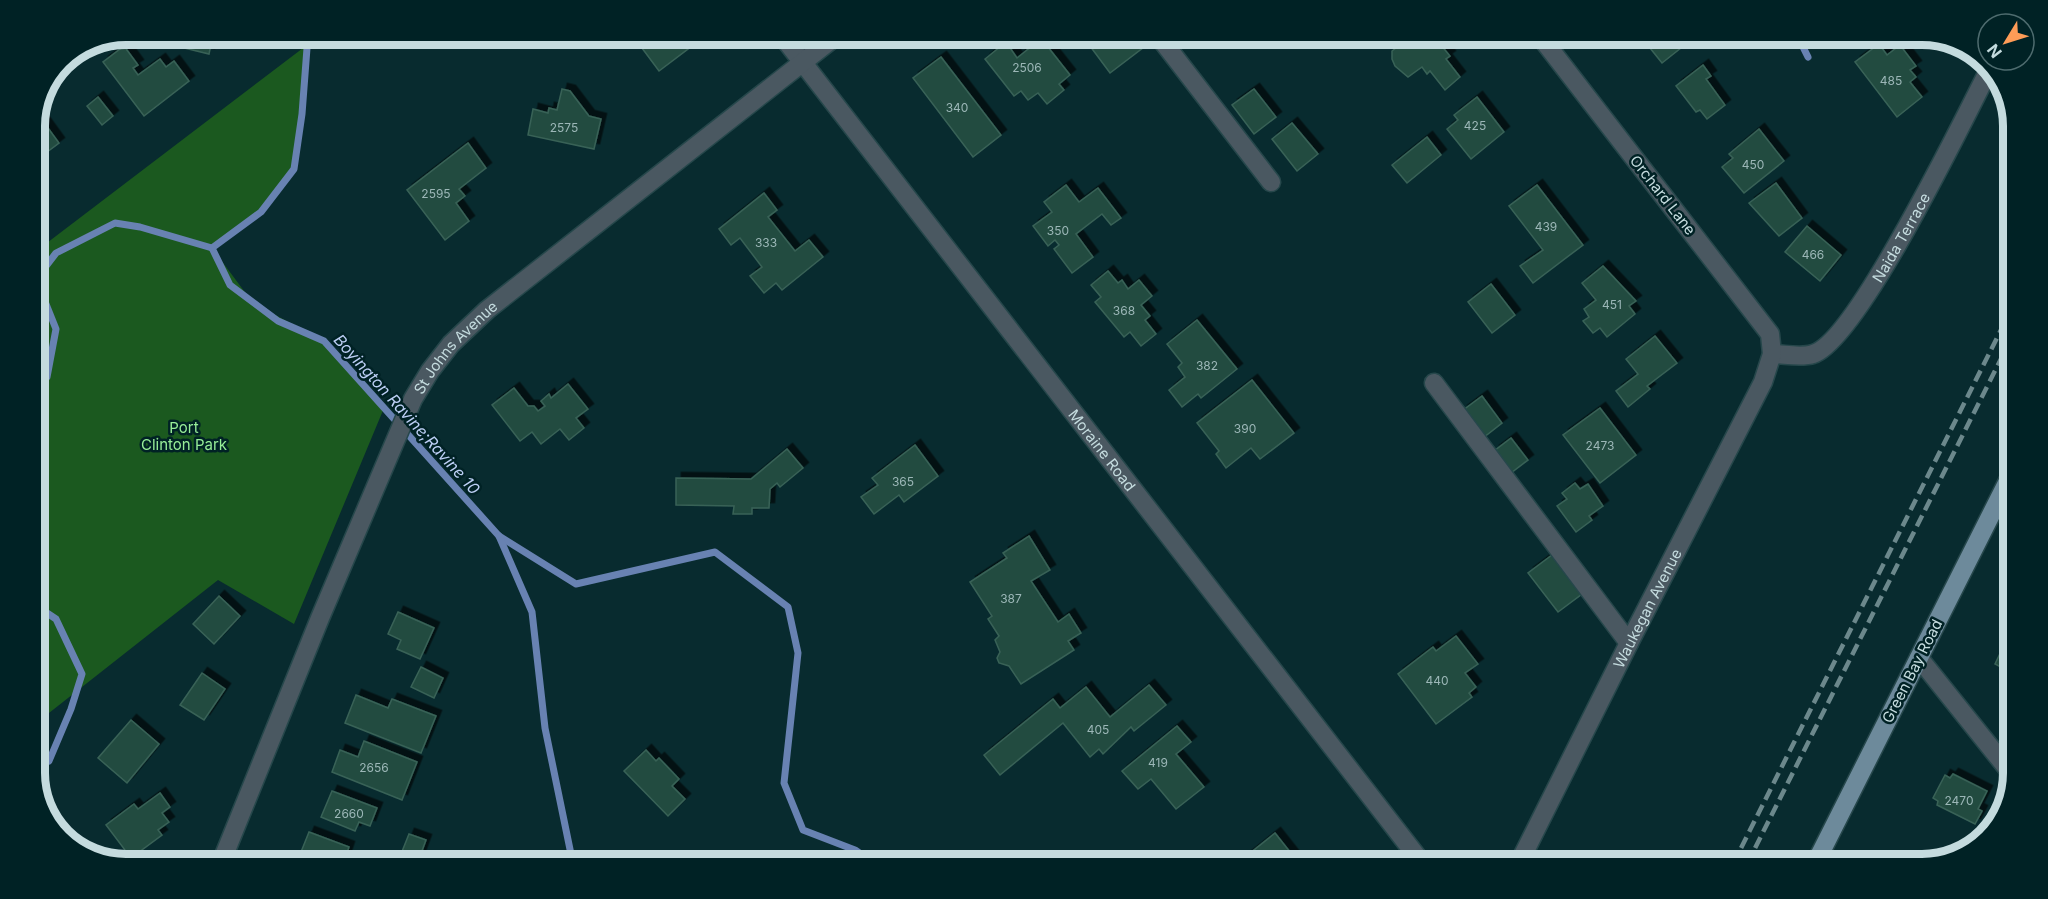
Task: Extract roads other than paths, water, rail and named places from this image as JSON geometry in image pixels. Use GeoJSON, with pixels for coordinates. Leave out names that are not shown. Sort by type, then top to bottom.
{"type":"FeatureCollection","features":[{"type":"Feature","properties":{"kind":"main road","name":"Green Bay Road"},"geometry":{"type":"LineString","coordinates":[[1820,854],[2003,491]]}},
{"type":"Feature","properties":{"kind":"street","name":"Moraine Road"},"geometry":{"type":"LineString","coordinates":[[789,45],[1415,854]]}},
{"type":"Feature","properties":{"kind":"street","name":"St Johns Avenue"},"geometry":{"type":"LineString","coordinates":[[225,854],[413,399],[430,371],[451,344],[487,310],[825,45]]}},
{"type":"Feature","properties":{"kind":"street"},"geometry":{"type":"LineString","coordinates":[[1165,45],[1271,182]]}},
{"type":"Feature","properties":{"kind":"street","name":"Orchard Lane"},"geometry":{"type":"LineString","coordinates":[[1547,45],[1770,334],[1772,354]]}},
{"type":"Feature","properties":{"kind":"street","name":"Naida Terrace"},"geometry":{"type":"LineString","coordinates":[[1772,354],[1813,354],[1833,341],[1850,319],[1918,209],[1986,77]]}},
{"type":"Feature","properties":{"kind":"street","name":"Waukegan Avenue"},"geometry":{"type":"LineString","coordinates":[[1524,854],[1629,643],[1763,382],[1772,354]]}},
{"type":"Feature","properties":{"kind":"street"},"geometry":{"type":"LineString","coordinates":[[1434,383],[1629,643]]}},
{"type":"Feature","properties":{"kind":"street"},"geometry":{"type":"LineString","coordinates":[[1919,658],[2003,763]]}},
{"type":"Feature","properties":{"kind":"waterway","name":"Boyington Ravine;Ravine 10"},"geometry":{"type":"LineString","coordinates":[[307,45],[302,114],[294,169],[261,212],[212,248],[230,285],[278,321],[324,341],[499,536],[576,584],[715,552],[788,607],[798,653],[784,783],[803,830],[861,854]]}},
{"type":"Feature","properties":{"kind":"waterway"},"geometry":{"type":"LineString","coordinates":[[1802,45],[1808,57]]}},
{"type":"Feature","properties":{"kind":"waterway","name":"Boyington Ravine;Ravine 10"},"geometry":{"type":"LineString","coordinates":[[45,267],[56,253],[115,223],[140,227],[212,248]]}},
{"type":"Feature","properties":{"kind":"waterway","name":"Boyington Ravine;Ravine 10"},"geometry":{"type":"LineString","coordinates":[[45,302],[56,329],[45,380]]}},
{"type":"Feature","properties":{"kind":"waterway","name":"Boyington Ravine;Ravine 10"},"geometry":{"type":"LineString","coordinates":[[499,536],[532,612],[545,728],[571,854]]}},
{"type":"Feature","properties":{"kind":"waterway","name":"Boyington Ravine;Ravine 10"},"geometry":{"type":"LineString","coordinates":[[45,612],[56,619],[82,674],[71,709],[49,761]]}},
{"type":"Feature","properties":{"kind":"railway"},"geometry":{"type":"LineString","coordinates":[[1738,854],[2003,326]]}},
{"type":"Feature","properties":{"kind":"railway"},"geometry":{"type":"LineString","coordinates":[[1752,854],[2003,355]]}},
{"type":"Feature","properties":{"kind":"park label","name":"Port Clinton Park"},"geometry":{"type":"Point","coordinates":[184,436]}}]}
